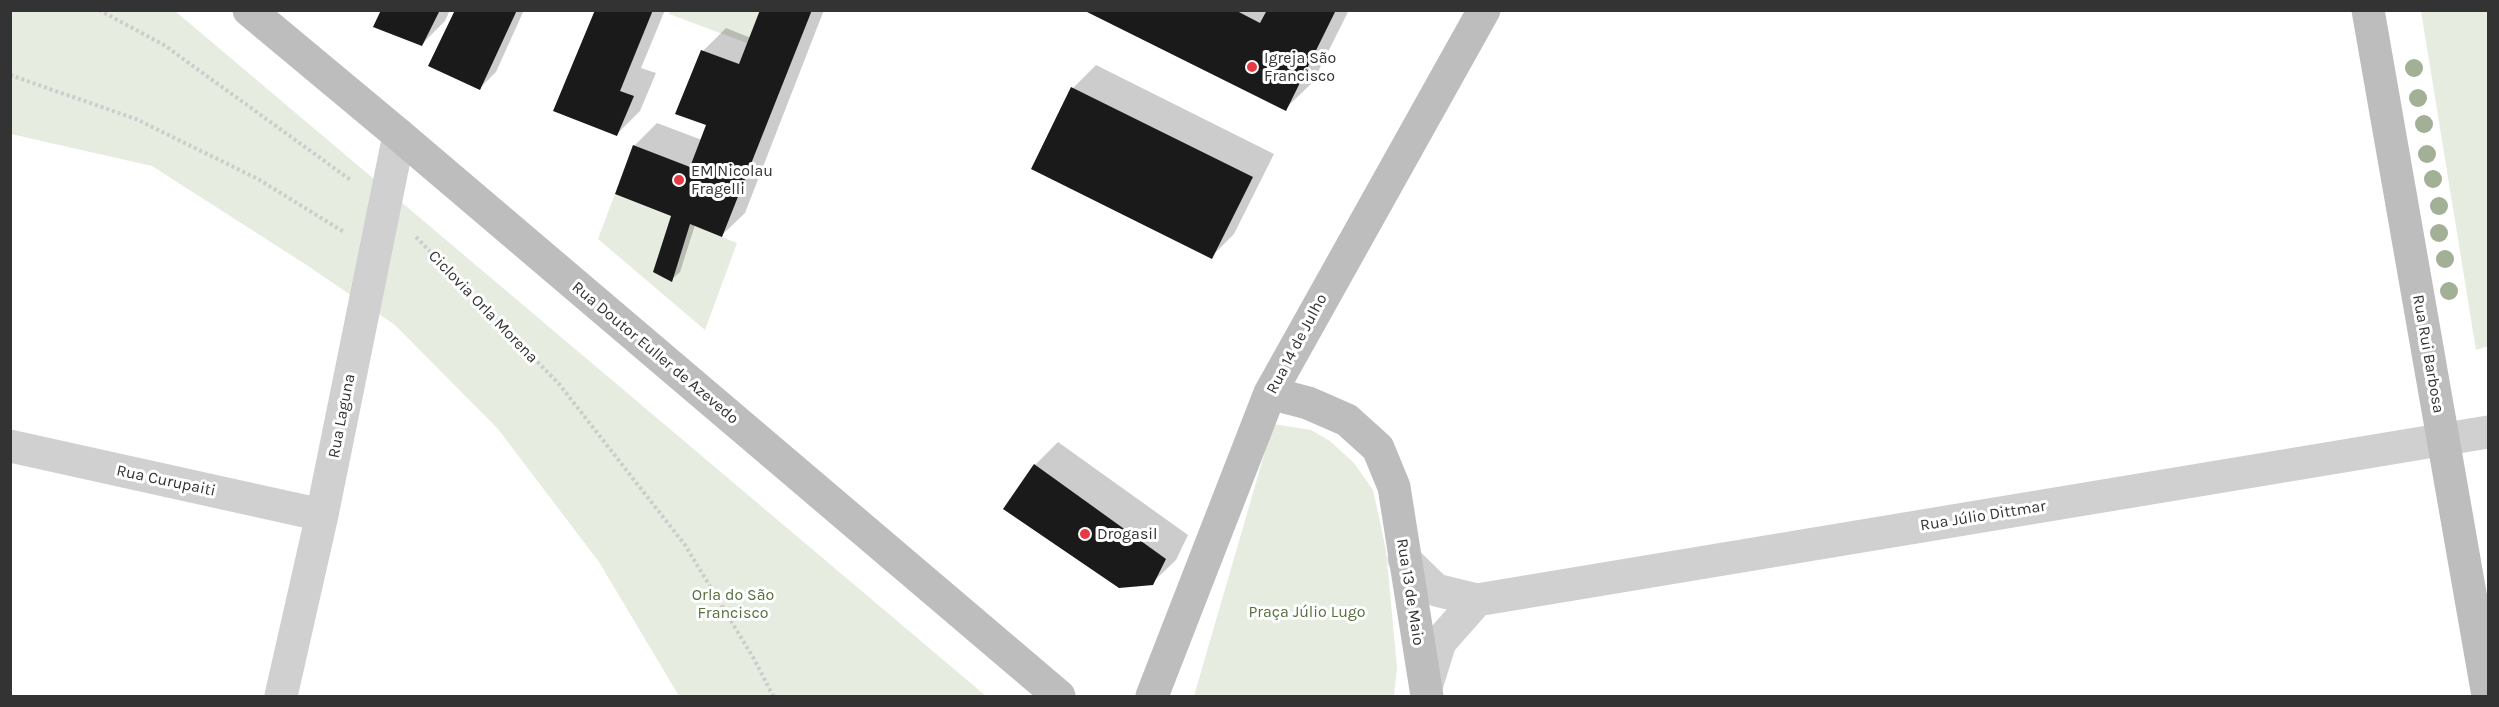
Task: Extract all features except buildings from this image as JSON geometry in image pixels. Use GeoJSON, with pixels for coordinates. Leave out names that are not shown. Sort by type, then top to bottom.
{"type":"FeatureCollection","features":[{"type":"Feature","properties":{"kind":"street","name":"Rua Doutor Euller de Azevedo"},"geometry":{"type":"LineString","coordinates":[[249,10],[1059,696]]}},
{"type":"Feature","properties":{"kind":"street","name":"Rua 14 de Julho"},"geometry":{"type":"LineString","coordinates":[[1152,696],[1270,393],[1484,10]]}},
{"type":"Feature","properties":{"kind":"street","name":"Rua Rui Barbosa"},"geometry":{"type":"LineString","coordinates":[[2368,10],[2488,696]]}},
{"type":"Feature","properties":{"kind":"street","name":"Rua Laguna"},"geometry":{"type":"LineString","coordinates":[[281,696],[322,515],[399,135]]}},
{"type":"Feature","properties":{"kind":"street","name":"Rua 13 de Maio"},"geometry":{"type":"LineString","coordinates":[[1270,393],[1308,403],[1347,420],[1378,448],[1394,487],[1425,693]]}},
{"type":"Feature","properties":{"kind":"street","name":"Rua Júlio Dittmar"},"geometry":{"type":"LineString","coordinates":[[1404,560],[1436,590],[1477,600],[2488,432]]}},
{"type":"Feature","properties":{"kind":"street","name":"Rua Curupaiti"},"geometry":{"type":"LineString","coordinates":[[10,446],[322,515]]}},
{"type":"Feature","properties":{"kind":"street"},"geometry":{"type":"LineString","coordinates":[[1425,693],[1440,642],[1477,600]]}},
{"type":"Feature","properties":{"kind":"path","name":"Ciclovia Orla Morena"},"geometry":{"type":"LineString","coordinates":[[99,10],[164,45],[385,205],[559,384],[685,545],[754,659],[773,696]]}},
{"type":"Feature","properties":{"kind":"path"},"geometry":{"type":"LineString","coordinates":[[10,75],[136,119],[258,179],[375,252]]}},
{"type":"Feature","properties":{"kind":"green space"},"geometry":{"type":"Polygon","coordinates":[[[670,10],[760,11],[747,43],[669,14],[670,10]]]}},
{"type":"Feature","properties":{"kind":"green space","name":"Orla do São Francisco"},"geometry":{"type":"Polygon","coordinates":[[[11,11],[175,11],[986,696],[679,696],[599,562],[498,429],[395,325],[152,166],[11,134],[11,11]]]}},
{"type":"Feature","properties":{"kind":"green space"},"geometry":{"type":"Polygon","coordinates":[[[2421,11],[2488,11],[2488,346],[2476,350],[2421,11]]]}},
{"type":"Feature","properties":{"kind":"green space"},"geometry":{"type":"Polygon","coordinates":[[[615,194],[737,243],[705,330],[598,239],[615,194]]]}},
{"type":"Feature","properties":{"kind":"green space","name":"Praça Júlio Lugo"},"geometry":{"type":"Polygon","coordinates":[[[1273,424],[1311,430],[1330,441],[1354,463],[1373,490],[1386,550],[1397,668],[1394,696],[1194,696],[1273,424]]]}},
{"type":"Feature","properties":{"kind":"place","name":"Igreja São Francisco"},"geometry":{"type":"Point","coordinates":[1252,67]}},
{"type":"Feature","properties":{"kind":"place","name":"EM Nicolau Fragelli"},"geometry":{"type":"Point","coordinates":[679,180]}},
{"type":"Feature","properties":{"kind":"place","name":"Drogasil"},"geometry":{"type":"Point","coordinates":[1085,534]}}]}
